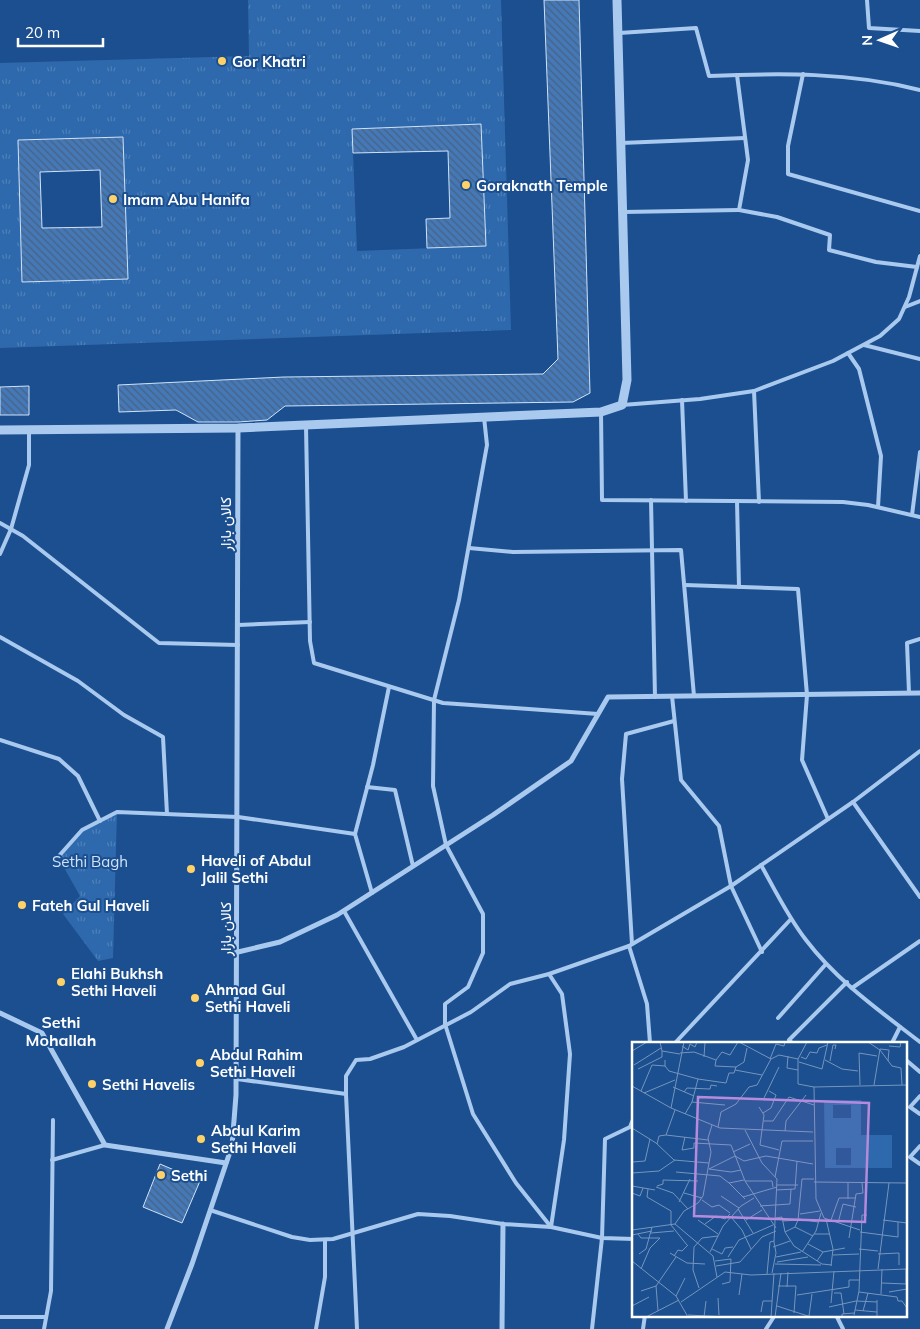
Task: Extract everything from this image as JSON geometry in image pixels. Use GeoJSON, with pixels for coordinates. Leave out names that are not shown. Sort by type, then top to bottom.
{"type":"FeatureCollection","features":[{"type":"Feature","properties":{"kind":"street"},"geometry":{"type":"LineString","coordinates":[[0,430],[238,428],[601,412],[622,405],[627,380],[617,0]]}},
{"type":"Feature","properties":{"kind":"street","name":"کالان بازار"},"geometry":{"type":"LineString","coordinates":[[167,1329],[232,1146],[237,1079],[238,428]]}},
{"type":"Feature","properties":{"kind":"street"},"geometry":{"type":"LineString","coordinates":[[238,952],[280,942],[344,911],[571,761],[608,697],[920,693]]}},
{"type":"Feature","properties":{"kind":"street"},"geometry":{"type":"LineString","coordinates":[[0,1014],[42,1033],[105,1145],[226,1163]]}},
{"type":"Feature","properties":{"kind":"street"},"geometry":{"type":"LineString","coordinates":[[502,1329],[503,1224]]}},
{"type":"Feature","properties":{"kind":"lane"},"geometry":{"type":"LineString","coordinates":[[868,0],[870,28],[920,31]]}},
{"type":"Feature","properties":{"kind":"lane"},"geometry":{"type":"LineString","coordinates":[[618,33],[696,28],[708,76],[802,74],[883,80],[920,90]]}},
{"type":"Feature","properties":{"kind":"lane"},"geometry":{"type":"LineString","coordinates":[[802,74],[788,146],[788,174],[920,211]]}},
{"type":"Feature","properties":{"kind":"lane"},"geometry":{"type":"LineString","coordinates":[[737,75],[748,160],[739,210]]}},
{"type":"Feature","properties":{"kind":"lane"},"geometry":{"type":"LineString","coordinates":[[621,143],[745,138]]}},
{"type":"Feature","properties":{"kind":"lane"},"geometry":{"type":"LineString","coordinates":[[622,212],[739,210],[777,217],[830,235],[830,250],[876,262],[917,267]]}},
{"type":"Feature","properties":{"kind":"lane"},"geometry":{"type":"LineString","coordinates":[[622,405],[754,391],[833,361],[880,336],[900,319],[920,256]]}},
{"type":"Feature","properties":{"kind":"lane"},"geometry":{"type":"LineString","coordinates":[[905,306],[920,302]]}},
{"type":"Feature","properties":{"kind":"lane"},"geometry":{"type":"LineString","coordinates":[[864,345],[920,359]]}},
{"type":"Feature","properties":{"kind":"lane"},"geometry":{"type":"LineString","coordinates":[[848,353],[859,369],[881,456],[878,507]]}},
{"type":"Feature","properties":{"kind":"lane"},"geometry":{"type":"LineString","coordinates":[[754,391],[759,502]]}},
{"type":"Feature","properties":{"kind":"lane"},"geometry":{"type":"LineString","coordinates":[[682,400],[686,501]]}},
{"type":"Feature","properties":{"kind":"lane"},"geometry":{"type":"LineString","coordinates":[[601,412],[602,500],[842,502],[878,507],[920,517]]}},
{"type":"Feature","properties":{"kind":"lane"},"geometry":{"type":"LineString","coordinates":[[484,417],[487,445],[469,548],[459,600],[434,700],[433,786],[446,845],[482,914],[483,953],[468,987],[446,1004],[445,1024],[473,1114],[516,1183],[551,1227]]}},
{"type":"Feature","properties":{"kind":"lane"},"geometry":{"type":"LineString","coordinates":[[306,425],[310,641],[314,662],[389,687],[443,702],[598,714]]}},
{"type":"Feature","properties":{"kind":"lane"},"geometry":{"type":"LineString","coordinates":[[0,554],[11,529],[29,465],[29,430]]}},
{"type":"Feature","properties":{"kind":"lane"},"geometry":{"type":"LineString","coordinates":[[912,515],[920,452]]}},
{"type":"Feature","properties":{"kind":"lane"},"geometry":{"type":"LineString","coordinates":[[650,500],[655,697]]}},
{"type":"Feature","properties":{"kind":"lane"},"geometry":{"type":"LineString","coordinates":[[737,501],[739,587]]}},
{"type":"Feature","properties":{"kind":"lane"},"geometry":{"type":"LineString","coordinates":[[0,523],[23,536],[159,643],[238,645]]}},
{"type":"Feature","properties":{"kind":"lane"},"geometry":{"type":"LineString","coordinates":[[469,548],[513,552],[681,550],[694,696]]}},
{"type":"Feature","properties":{"kind":"lane"},"geometry":{"type":"LineString","coordinates":[[685,585],[798,588],[807,694],[802,760],[828,819]]}},
{"type":"Feature","properties":{"kind":"lane"},"geometry":{"type":"LineString","coordinates":[[238,625],[310,622]]}},
{"type":"Feature","properties":{"kind":"lane"},"geometry":{"type":"LineString","coordinates":[[0,637],[78,681],[124,715],[164,738],[167,814]]}},
{"type":"Feature","properties":{"kind":"lane"},"geometry":{"type":"LineString","coordinates":[[909,693],[907,643],[920,639]]}},
{"type":"Feature","properties":{"kind":"lane"},"geometry":{"type":"LineString","coordinates":[[372,893],[355,834],[389,687]]}},
{"type":"Feature","properties":{"kind":"lane"},"geometry":{"type":"LineString","coordinates":[[672,696],[681,780],[719,826],[731,886],[762,952]]}},
{"type":"Feature","properties":{"kind":"lane"},"geometry":{"type":"LineString","coordinates":[[650,1042],[647,1004],[631,945],[622,778],[626,734],[674,721]]}},
{"type":"Feature","properties":{"kind":"lane"},"geometry":{"type":"LineString","coordinates":[[0,740],[59,759],[78,776],[100,821]]}},
{"type":"Feature","properties":{"kind":"lane"},"geometry":{"type":"LineString","coordinates":[[357,1329],[351,1234],[346,1094],[346,1076],[356,1060],[370,1059],[416,1040],[471,1012],[510,984],[549,974],[631,945],[731,886],[853,802],[920,751]]}},
{"type":"Feature","properties":{"kind":"lane"},"geometry":{"type":"LineString","coordinates":[[367,788],[395,790],[413,866]]}},
{"type":"Feature","properties":{"kind":"lane"},"geometry":{"type":"LineString","coordinates":[[853,802],[920,897]]}},
{"type":"Feature","properties":{"kind":"lane"},"geometry":{"type":"LineString","coordinates":[[58,857],[82,830],[117,812],[238,817],[355,834]]}},
{"type":"Feature","properties":{"kind":"lane"},"geometry":{"type":"LineString","coordinates":[[761,865],[791,920],[826,964],[852,988],[919,1040]]}},
{"type":"Feature","properties":{"kind":"lane"},"geometry":{"type":"LineString","coordinates":[[344,911],[416,1040]]}},
{"type":"Feature","properties":{"kind":"lane"},"geometry":{"type":"LineString","coordinates":[[676,1042],[791,920]]}},
{"type":"Feature","properties":{"kind":"lane"},"geometry":{"type":"LineString","coordinates":[[852,988],[920,941]]}},
{"type":"Feature","properties":{"kind":"lane"},"geometry":{"type":"LineString","coordinates":[[778,1018],[826,964]]}},
{"type":"Feature","properties":{"kind":"lane"},"geometry":{"type":"LineString","coordinates":[[549,974],[562,994],[570,1054],[564,1140],[551,1227]]}},
{"type":"Feature","properties":{"kind":"lane"},"geometry":{"type":"LineString","coordinates":[[791,1042],[789,1040],[846,982]]}},
{"type":"Feature","properties":{"kind":"lane"},"geometry":{"type":"LineString","coordinates":[[892,1042],[900,1027]]}},
{"type":"Feature","properties":{"kind":"lane"},"geometry":{"type":"LineString","coordinates":[[908,1062],[920,1072]]}},
{"type":"Feature","properties":{"kind":"lane"},"geometry":{"type":"LineString","coordinates":[[237,1079],[346,1094]]}},
{"type":"Feature","properties":{"kind":"lane"},"geometry":{"type":"LineString","coordinates":[[920,1096],[910,1107],[920,1114]]}},
{"type":"Feature","properties":{"kind":"lane"},"geometry":{"type":"LineString","coordinates":[[44,1329],[51,1291],[53,1120]]}},
{"type":"Feature","properties":{"kind":"lane"},"geometry":{"type":"LineString","coordinates":[[592,1329],[602,1238],[605,1139],[630,1127],[632,1122]]}},
{"type":"Feature","properties":{"kind":"lane"},"geometry":{"type":"LineString","coordinates":[[52,1160],[105,1145]]}},
{"type":"Feature","properties":{"kind":"lane"},"geometry":{"type":"LineString","coordinates":[[920,1146],[910,1157],[920,1164]]}},
{"type":"Feature","properties":{"kind":"lane"},"geometry":{"type":"LineString","coordinates":[[210,1210],[292,1237],[325,1240],[418,1214],[450,1216],[503,1224],[551,1227],[602,1238],[632,1239]]}},
{"type":"Feature","properties":{"kind":"lane"},"geometry":{"type":"LineString","coordinates":[[316,1329],[325,1277],[325,1240]]}},
{"type":"Feature","properties":{"kind":"lane"},"geometry":{"type":"LineString","coordinates":[[643,1329],[644,1316]]}},
{"type":"Feature","properties":{"kind":"lane"},"geometry":{"type":"LineString","coordinates":[[766,1329],[773,1316]]}},
{"type":"Feature","properties":{"kind":"lane"},"geometry":{"type":"LineString","coordinates":[[836,1316],[843,1329]]}},
{"type":"Feature","properties":{"kind":"lane"},"geometry":{"type":"LineString","coordinates":[[0,1317],[46,1318]]}},
{"type":"Feature","properties":{"kind":"green space"},"geometry":{"type":"Polygon","coordinates":[[[248,0],[501,0],[511,330],[0,348],[0,63],[249,56],[248,0]],[[481,125],[352,129],[357,251],[486,246],[481,125]],[[123,137],[18,140],[23,282],[128,279],[123,137]]]}},
{"type":"Feature","properties":{"kind":"green space","name":"Sethi Bagh"},"geometry":{"type":"Polygon","coordinates":[[[117,812],[113,958],[98,961],[63,914],[80,896],[58,857],[82,830],[117,812]]]}},
{"type":"Feature","properties":{"kind":"building"},"geometry":{"type":"Polygon","coordinates":[[[544,0],[579,0],[590,393],[573,402],[285,406],[267,420],[238,422],[198,422],[176,410],[119,412],[118,385],[284,377],[543,374],[558,359],[544,0]]]}},
{"type":"Feature","properties":{"kind":"building","name":"Goraknath Temple"},"geometry":{"type":"Polygon","coordinates":[[[481,124],[486,246],[427,248],[426,219],[450,218],[448,151],[353,153],[352,129],[481,124]]]}},
{"type":"Feature","properties":{"kind":"building","name":"Imam Abu Hanifa"},"geometry":{"type":"Polygon","coordinates":[[[123,137],[128,279],[22,282],[18,140],[123,137]],[[100,170],[40,172],[42,228],[102,227],[100,170]]]}},
{"type":"Feature","properties":{"kind":"building"},"geometry":{"type":"Polygon","coordinates":[[[29,386],[29,415],[0,415],[0,387],[29,386]]]}},
{"type":"Feature","properties":{"kind":"building"},"geometry":{"type":"Polygon","coordinates":[[[160,1164],[200,1181],[182,1223],[143,1207],[160,1164]]]}},
{"type":"Feature","properties":{"kind":"place","name":"Gor Khatri"},"geometry":{"type":"Point","coordinates":[222,61]}},
{"type":"Feature","properties":{"kind":"place","name":"Goraknath Temple"},"geometry":{"type":"Point","coordinates":[466,185]}},
{"type":"Feature","properties":{"kind":"place","name":"Imam Abu Hanifa"},"geometry":{"type":"Point","coordinates":[113,199]}},
{"type":"Feature","properties":{"kind":"place","name":"Haveli of Abdul Jalil Sethi"},"geometry":{"type":"Point","coordinates":[191,869]}},
{"type":"Feature","properties":{"kind":"place","name":"Fateh Gul Haveli"},"geometry":{"type":"Point","coordinates":[22,905]}},
{"type":"Feature","properties":{"kind":"place","name":"Elahi Bukhsh Sethi Haveli"},"geometry":{"type":"Point","coordinates":[61,982]}},
{"type":"Feature","properties":{"kind":"place","name":"Ahmad Gul Sethi Haveli"},"geometry":{"type":"Point","coordinates":[195,998]}},
{"type":"Feature","properties":{"kind":"place","name":"Abdul Rahim Sethi Haveli"},"geometry":{"type":"Point","coordinates":[200,1063]}},
{"type":"Feature","properties":{"kind":"place","name":"Sethi Havelis"},"geometry":{"type":"Point","coordinates":[92,1084]}},
{"type":"Feature","properties":{"kind":"place","name":"Abdul Karim Sethi Haveli"},"geometry":{"type":"Point","coordinates":[201,1139]}},
{"type":"Feature","properties":{"kind":"place","name":"Sethi"},"geometry":{"type":"Point","coordinates":[161,1175]}},
{"type":"Feature","properties":{"kind":"district","name":"Sethi Mohallah"},"geometry":{"type":"Point","coordinates":[61,1031]}}]}
